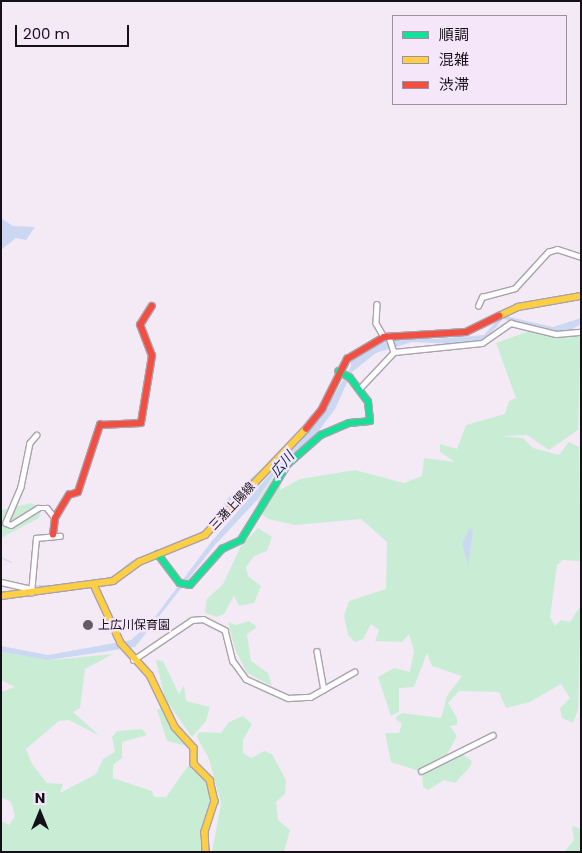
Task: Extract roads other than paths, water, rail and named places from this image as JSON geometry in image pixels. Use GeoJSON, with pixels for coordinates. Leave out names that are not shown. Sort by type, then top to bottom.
{"type":"FeatureCollection","features":[{"type":"Feature","properties":{"kind":"street"},"geometry":{"type":"LineString","coordinates":[[478,306],[482,297],[515,288],[548,252],[557,250],[581,257]]}},
{"type":"Feature","properties":{"kind":"street","name":"三潴上陽線"},"geometry":{"type":"LineString","coordinates":[[1,596],[32,588],[96,587],[158,554],[210,530],[322,409],[346,359],[387,338],[466,332],[518,306],[581,296]]}},
{"type":"Feature","properties":{"kind":"street"},"geometry":{"type":"LineString","coordinates":[[377,304],[376,323],[393,350]]}},
{"type":"Feature","properties":{"kind":"street"},"geometry":{"type":"LineString","coordinates":[[55,518],[69,495],[78,492],[84,463],[100,425],[141,423],[146,411],[152,356],[140,325],[152,306]]}},
{"type":"Feature","properties":{"kind":"street"},"geometry":{"type":"LineString","coordinates":[[359,389],[393,350],[482,343],[511,323],[556,334],[581,332]]}},
{"type":"Feature","properties":{"kind":"street"},"geometry":{"type":"LineString","coordinates":[[158,554],[182,585],[210,566],[222,548],[241,540],[288,464],[308,446],[349,423],[370,421],[368,402],[350,378],[340,373]]}},
{"type":"Feature","properties":{"kind":"street"},"geometry":{"type":"LineString","coordinates":[[1,582],[32,588],[36,538],[57,535],[55,518],[47,508],[38,508],[11,525],[6,523],[21,487],[30,443],[38,435]]}},
{"type":"Feature","properties":{"kind":"street"},"geometry":{"type":"LineString","coordinates":[[96,587],[121,643],[133,660],[150,675],[176,727],[194,748],[194,764],[210,780],[215,801],[205,832],[206,852]]}},
{"type":"Feature","properties":{"kind":"street"},"geometry":{"type":"LineString","coordinates":[[133,660],[192,620],[203,619],[225,630],[239,671],[256,685],[296,699],[324,689],[354,672]]}},
{"type":"Feature","properties":{"kind":"street"},"geometry":{"type":"LineString","coordinates":[[317,651],[324,689]]}},
{"type":"Feature","properties":{"kind":"street"},"geometry":{"type":"LineString","coordinates":[[421,771],[494,735]]}},
{"type":"Feature","properties":{"kind":"water"},"geometry":{"type":"Polygon","coordinates":[[[1,218],[13,226],[35,227],[26,240],[16,238],[1,250],[1,218]]]}},
{"type":"Feature","properties":{"kind":"water"},"geometry":{"type":"Polygon","coordinates":[[[502,315],[553,327],[581,318],[581,324],[565,333],[503,319],[486,339],[453,344],[412,342],[376,353],[352,372],[335,409],[314,437],[284,460],[257,500],[215,545],[135,647],[49,660],[1,652],[1,646],[48,655],[131,640],[152,621],[211,542],[324,412],[351,366],[350,360],[384,341],[409,336],[435,339],[484,335],[502,315]]]}},
{"type":"Feature","properties":{"kind":"water"},"geometry":{"type":"Polygon","coordinates":[[[276,457],[244,490],[229,501],[212,527],[205,532],[132,563],[114,577],[94,584],[71,585],[112,577],[131,561],[207,529],[228,498],[276,457]]]}},
{"type":"Feature","properties":{"kind":"water"},"geometry":{"type":"Polygon","coordinates":[[[470,528],[473,531],[468,566],[462,543],[470,528]]]}},
{"type":"Feature","properties":{"kind":"water"},"geometry":{"type":"Polygon","coordinates":[[[1,585],[68,585],[16,587],[27,591],[1,585]]]}},
{"type":"Feature","properties":{"kind":"waterway"},"geometry":{"type":"LineString","coordinates":[[329,388],[338,365]]}},
{"type":"Feature","properties":{"kind":"waterway"},"geometry":{"type":"LineString","coordinates":[[306,421],[320,407]]}},
{"type":"Feature","properties":{"kind":"waterway"},"geometry":{"type":"LineString","coordinates":[[40,534],[51,534]]}},
{"type":"Feature","properties":{"kind":"waterway"},"geometry":{"type":"LineString","coordinates":[[1,557],[11,562]]}},
{"type":"Feature","properties":{"kind":"place","name":"上広川保育園"},"geometry":{"type":"Point","coordinates":[88,625]}},
{"type":"Feature","properties":{"kind":"water label","name":"広川"},"geometry":{"type":"Point","coordinates":[282,464]}}]}
